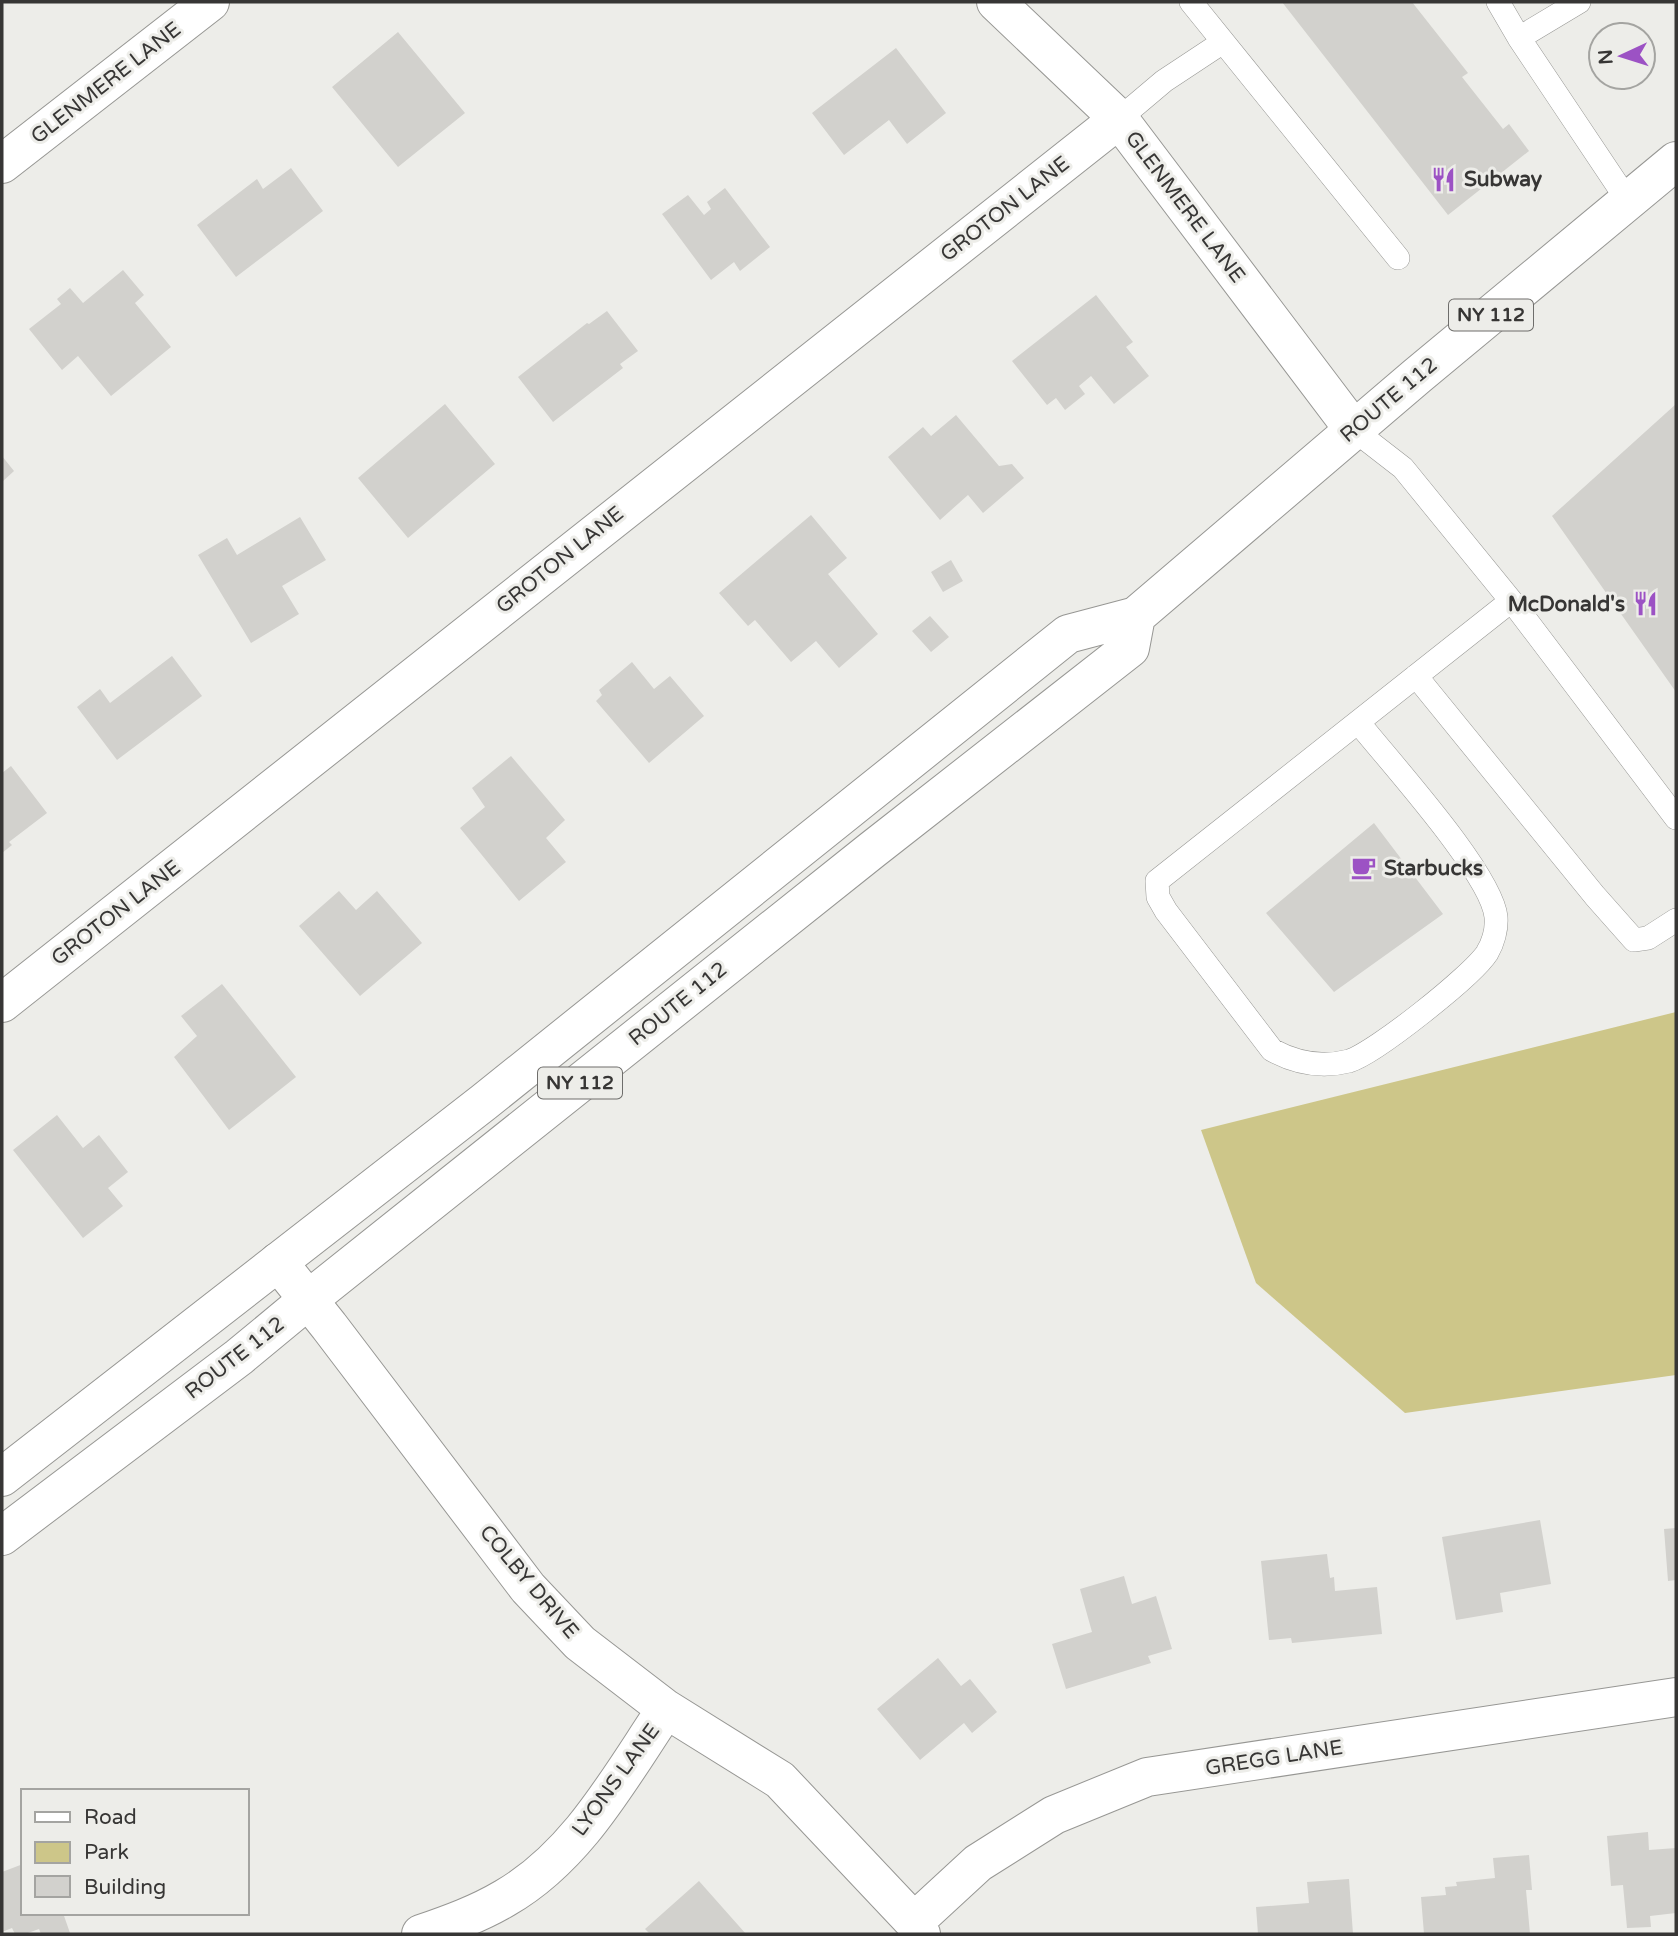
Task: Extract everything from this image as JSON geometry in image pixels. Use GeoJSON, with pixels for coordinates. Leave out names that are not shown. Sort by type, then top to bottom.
{"type":"FeatureCollection","features":[{"type":"Feature","properties":{"kind":"street","name":"GLENMERE LANE"},"geometry":{"type":"LineString","coordinates":[[2,164],[210,2]]}},
{"type":"Feature","properties":{"kind":"street","name":"GLENMERE LANE"},"geometry":{"type":"LineString","coordinates":[[996,2],[1119,119],[1354,430]]}},
{"type":"Feature","properties":{"kind":"street","name":"GROTON LANE"},"geometry":{"type":"LineString","coordinates":[[2,1003],[1119,119]]}},
{"type":"Feature","properties":{"kind":"street","name":"ROUTE 112"},"geometry":{"type":"LineString","coordinates":[[2,1477],[609,1003],[1068,634],[1136,616],[1676,161]]}},
{"type":"Feature","properties":{"kind":"street","name":"ROUTE 112"},"geometry":{"type":"LineString","coordinates":[[2,1536],[239,1357],[872,850],[1130,648],[1136,616]]}},
{"type":"Feature","properties":{"kind":"street","name":"COLBY DRIVE"},"geometry":{"type":"LineString","coordinates":[[278,1262],[528,1588],[580,1643],[666,1709],[780,1780],[917,1928]]}},
{"type":"Feature","properties":{"kind":"street","name":"GREGG LANE"},"geometry":{"type":"LineString","coordinates":[[917,1928],[978,1863],[1055,1815],[1147,1777],[1676,1697]]}},
{"type":"Feature","properties":{"kind":"street","name":"LYONS LANE"},"geometry":{"type":"LineString","coordinates":[[421,1934],[474,1914],[507,1897],[560,1855],[592,1818],[666,1709]]}},
{"type":"Feature","properties":{"kind":"lane"},"geometry":{"type":"LineString","coordinates":[[1191,2],[1398,258]]}},
{"type":"Feature","properties":{"kind":"lane"},"geometry":{"type":"LineString","coordinates":[[1499,2],[1519,38],[1628,201]]}},
{"type":"Feature","properties":{"kind":"lane"},"geometry":{"type":"LineString","coordinates":[[1519,38],[1579,2]]}},
{"type":"Feature","properties":{"kind":"lane"},"geometry":{"type":"LineString","coordinates":[[1119,119],[1164,80],[1223,42]]}},
{"type":"Feature","properties":{"kind":"lane"},"geometry":{"type":"LineString","coordinates":[[1354,430],[1404,468],[1511,601],[1676,818]]}},
{"type":"Feature","properties":{"kind":"lane"},"geometry":{"type":"LineString","coordinates":[[1358,722],[1461,850],[1477,874],[1496,916],[1495,932],[1487,952],[1470,972],[1413,1019],[1360,1057],[1345,1062],[1314,1065],[1291,1060],[1272,1050],[1166,911],[1158,897],[1157,881],[1416,676],[1511,601]]}},
{"type":"Feature","properties":{"kind":"lane"},"geometry":{"type":"LineString","coordinates":[[1416,676],[1634,940],[1648,937],[1676,920]]}},
{"type":"Feature","properties":{"kind":"green space"},"geometry":{"type":"Polygon","coordinates":[[[1676,1012],[1676,1375],[1405,1413],[1256,1283],[1201,1130],[1676,1012]]]}},
{"type":"Feature","properties":{"kind":"building"},"geometry":{"type":"Polygon","coordinates":[[[1282,2],[1412,2],[1468,73],[1462,77],[1503,129],[1509,124],[1529,151],[1448,215],[1282,2]]]}},
{"type":"Feature","properties":{"kind":"building"},"geometry":{"type":"Polygon","coordinates":[[[398,32],[465,113],[398,167],[332,87],[398,32]]]}},
{"type":"Feature","properties":{"kind":"building"},"geometry":{"type":"Polygon","coordinates":[[[896,48],[946,113],[907,144],[889,120],[844,155],[812,113],[896,48]]]}},
{"type":"Feature","properties":{"kind":"building"},"geometry":{"type":"Polygon","coordinates":[[[291,168],[323,211],[236,277],[197,225],[257,179],[263,189],[291,168]]]}},
{"type":"Feature","properties":{"kind":"building"},"geometry":{"type":"Polygon","coordinates":[[[725,188],[770,247],[740,271],[734,262],[711,280],[662,214],[688,195],[704,215],[711,209],[707,202],[725,188]]]}},
{"type":"Feature","properties":{"kind":"building"},"geometry":{"type":"Polygon","coordinates":[[[123,270],[144,295],[135,303],[171,347],[111,396],[78,356],[62,370],[29,329],[61,304],[57,299],[70,288],[83,303],[123,270]]]}},
{"type":"Feature","properties":{"kind":"building"},"geometry":{"type":"Polygon","coordinates":[[[1096,295],[1133,342],[1126,347],[1149,376],[1114,404],[1091,376],[1079,386],[1085,394],[1065,410],[1056,398],[1047,405],[1012,361],[1096,295]]]}},
{"type":"Feature","properties":{"kind":"building"},"geometry":{"type":"Polygon","coordinates":[[[607,311],[638,351],[620,364],[623,368],[553,422],[518,377],[587,323],[607,311]]]}},
{"type":"Feature","properties":{"kind":"building"},"geometry":{"type":"Polygon","coordinates":[[[445,404],[495,464],[408,538],[358,478],[445,404]]]}},
{"type":"Feature","properties":{"kind":"building","name":"McDonald's"},"geometry":{"type":"Polygon","coordinates":[[[1676,404],[1676,692],[1552,516],[1676,404]]]}},
{"type":"Feature","properties":{"kind":"building"},"geometry":{"type":"Polygon","coordinates":[[[956,415],[999,466],[1012,464],[1024,478],[983,513],[968,495],[940,520],[888,457],[923,427],[931,436],[956,415]]]}},
{"type":"Feature","properties":{"kind":"building"},"geometry":{"type":"Polygon","coordinates":[[[2,456],[14,471],[2,482],[2,456]]]}},
{"type":"Feature","properties":{"kind":"building"},"geometry":{"type":"Polygon","coordinates":[[[811,515],[847,558],[828,574],[878,634],[839,668],[816,641],[791,662],[755,620],[748,626],[719,593],[811,515]]]}},
{"type":"Feature","properties":{"kind":"building"},"geometry":{"type":"Polygon","coordinates":[[[300,517],[326,560],[282,586],[299,614],[251,643],[198,555],[227,538],[237,555],[300,517]]]}},
{"type":"Feature","properties":{"kind":"building"},"geometry":{"type":"Polygon","coordinates":[[[951,560],[963,581],[943,592],[931,572],[951,560]]]}},
{"type":"Feature","properties":{"kind":"building"},"geometry":{"type":"Polygon","coordinates":[[[930,616],[949,637],[931,652],[912,631],[930,616]]]}},
{"type":"Feature","properties":{"kind":"building"},"geometry":{"type":"Polygon","coordinates":[[[172,656],[202,696],[117,760],[77,707],[100,689],[110,703],[172,656]]]}},
{"type":"Feature","properties":{"kind":"building"},"geometry":{"type":"Polygon","coordinates":[[[632,662],[654,689],[670,676],[704,716],[649,763],[596,701],[602,695],[599,690],[632,662]]]}},
{"type":"Feature","properties":{"kind":"building"},"geometry":{"type":"Polygon","coordinates":[[[511,756],[565,820],[546,838],[566,862],[519,901],[460,828],[485,807],[472,788],[511,756]]]}},
{"type":"Feature","properties":{"kind":"building"},"geometry":{"type":"Polygon","coordinates":[[[11,766],[47,813],[9,842],[12,845],[2,853],[2,773],[11,766]]]}},
{"type":"Feature","properties":{"kind":"building","name":"Starbucks"},"geometry":{"type":"Polygon","coordinates":[[[1374,823],[1443,914],[1334,992],[1266,913],[1374,823]]]}},
{"type":"Feature","properties":{"kind":"building"},"geometry":{"type":"Polygon","coordinates":[[[339,891],[356,910],[377,891],[422,943],[360,996],[299,926],[339,891]]]}},
{"type":"Feature","properties":{"kind":"building"},"geometry":{"type":"Polygon","coordinates":[[[222,984],[296,1077],[229,1130],[174,1057],[197,1036],[181,1016],[222,984]]]}},
{"type":"Feature","properties":{"kind":"building"},"geometry":{"type":"Polygon","coordinates":[[[57,1115],[83,1148],[99,1135],[128,1172],[108,1188],[123,1206],[83,1238],[13,1150],[57,1115]]]}},
{"type":"Feature","properties":{"kind":"building"},"geometry":{"type":"Polygon","coordinates":[[[1540,1520],[1551,1584],[1500,1593],[1503,1612],[1456,1620],[1442,1537],[1540,1520]]]}},
{"type":"Feature","properties":{"kind":"building"},"geometry":{"type":"Polygon","coordinates":[[[1676,1528],[1676,1580],[1668,1581],[1664,1529],[1676,1528]]]}},
{"type":"Feature","properties":{"kind":"building"},"geometry":{"type":"Polygon","coordinates":[[[1327,1554],[1330,1578],[1334,1577],[1335,1591],[1377,1587],[1382,1634],[1292,1643],[1291,1638],[1269,1640],[1261,1561],[1327,1554]]]}},
{"type":"Feature","properties":{"kind":"building"},"geometry":{"type":"Polygon","coordinates":[[[1124,1576],[1132,1604],[1156,1596],[1172,1649],[1148,1656],[1151,1663],[1066,1689],[1052,1644],[1092,1632],[1080,1589],[1124,1576]]]}},
{"type":"Feature","properties":{"kind":"building"},"geometry":{"type":"Polygon","coordinates":[[[938,1658],[961,1686],[970,1679],[997,1712],[972,1733],[964,1723],[920,1760],[877,1709],[938,1658]]]}},
{"type":"Feature","properties":{"kind":"building"},"geometry":{"type":"Polygon","coordinates":[[[1648,1832],[1649,1850],[1676,1848],[1676,1913],[1650,1916],[1651,1927],[1627,1928],[1623,1885],[1611,1886],[1607,1836],[1648,1832]]]}},
{"type":"Feature","properties":{"kind":"building"},"geometry":{"type":"Polygon","coordinates":[[[1529,1855],[1532,1890],[1526,1890],[1530,1934],[1424,1934],[1421,1897],[1446,1895],[1445,1887],[1457,1886],[1456,1882],[1495,1878],[1493,1858],[1529,1855]]]}},
{"type":"Feature","properties":{"kind":"building"},"geometry":{"type":"Polygon","coordinates":[[[21,1865],[21,1915],[64,1915],[70,1933],[41,1934],[39,1929],[15,1934],[12,1928],[2,1932],[2,1872],[21,1865]]]}},
{"type":"Feature","properties":{"kind":"building"},"geometry":{"type":"Polygon","coordinates":[[[1349,1879],[1353,1934],[1258,1934],[1256,1907],[1309,1903],[1307,1882],[1349,1879]]]}},
{"type":"Feature","properties":{"kind":"building"},"geometry":{"type":"Polygon","coordinates":[[[699,1881],[746,1934],[650,1934],[645,1929],[699,1881]]]}},
{"type":"Feature","properties":{"kind":"place","name":"Subway"},"geometry":{"type":"Point","coordinates":[1444,179]}},
{"type":"Feature","properties":{"kind":"place","name":"McDonald's"},"geometry":{"type":"Point","coordinates":[1645,604]}},
{"type":"Feature","properties":{"kind":"place","name":"Starbucks"},"geometry":{"type":"Point","coordinates":[1364,868]}}]}
